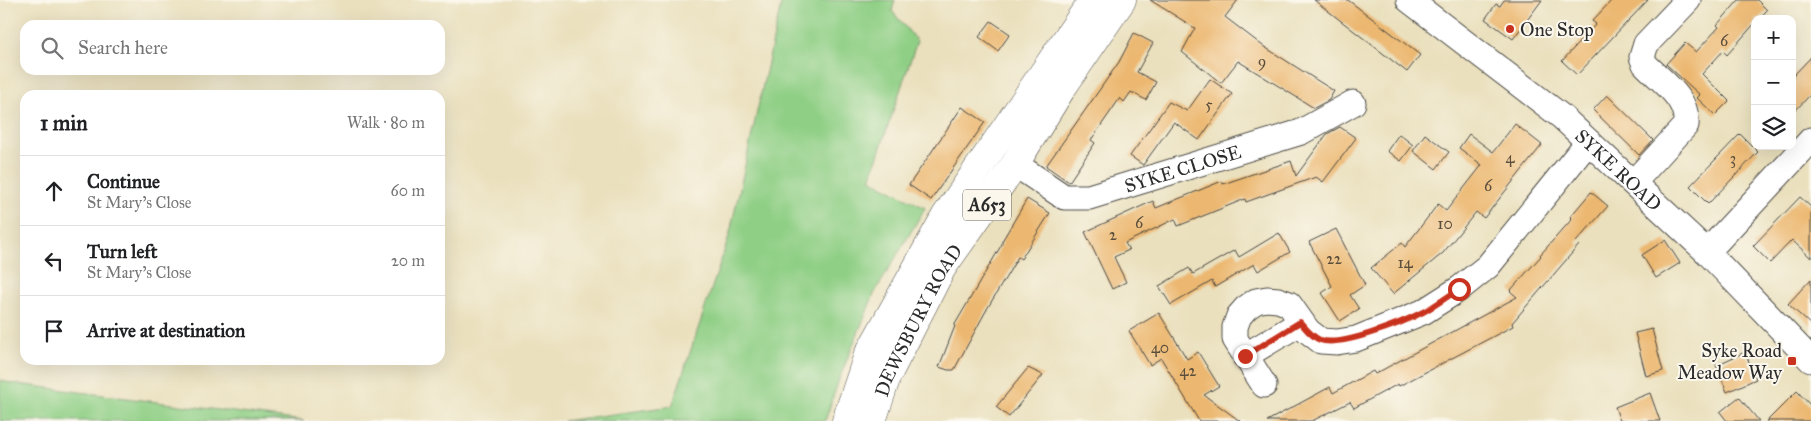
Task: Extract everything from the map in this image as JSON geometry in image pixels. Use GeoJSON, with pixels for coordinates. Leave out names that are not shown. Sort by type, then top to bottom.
{"type":"FeatureCollection","features":[{"type":"Feature","properties":{"kind":"main road","name":"DEWSBURY ROAD"},"geometry":{"type":"LineString","coordinates":[[846,421],[868,355],[945,217],[1093,0]]}},
{"type":"Feature","properties":{"kind":"main road","name":"DEWSBURY ROAD"},"geometry":{"type":"LineString","coordinates":[[872,421],[887,376],[942,268],[1015,164],[1062,88],[1122,0]]}},
{"type":"Feature","properties":{"kind":"street","name":"SYKE ROAD"},"geometry":{"type":"LineString","coordinates":[[1409,0],[1562,117],[1707,252],[1811,360]]}},
{"type":"Feature","properties":{"kind":"street"},"geometry":{"type":"LineString","coordinates":[[1633,183],[1686,125],[1685,107],[1678,97],[1645,64],[1642,57],[1646,44],[1688,0]]}},
{"type":"Feature","properties":{"kind":"street","name":"SYKE CLOSE"},"geometry":{"type":"LineString","coordinates":[[1015,164],[1064,197],[1089,197],[1301,132],[1353,103]]}},
{"type":"Feature","properties":{"kind":"street"},"geometry":{"type":"LineString","coordinates":[[1707,252],[1811,140]]}},
{"type":"Feature","properties":{"kind":"street"},"geometry":{"type":"LineString","coordinates":[[1264,385],[1234,339],[1235,327],[1239,316],[1246,308],[1256,301],[1267,299],[1289,304],[1308,331],[1321,341],[1337,342],[1356,339],[1423,312],[1459,289],[1488,266],[1588,142]]}},
{"type":"Feature","properties":{"kind":"street"},"geometry":{"type":"LineString","coordinates":[[1245,356],[1300,322]]}},
{"type":"Feature","properties":{"kind":"green space"},"geometry":{"type":"Polygon","coordinates":[[[782,0],[895,0],[892,11],[917,41],[870,179],[925,208],[874,294],[839,379],[825,421],[563,421],[672,406],[729,237],[782,0]]]}},
{"type":"Feature","properties":{"kind":"green space"},"geometry":{"type":"Polygon","coordinates":[[[0,380],[10,383],[304,421],[0,421],[0,380]]]}},
{"type":"Feature","properties":{"kind":"building"},"geometry":{"type":"Polygon","coordinates":[[[1150,0],[1238,0],[1225,17],[1263,46],[1334,91],[1329,100],[1314,108],[1238,61],[1221,83],[1182,52],[1195,28],[1150,0]]]}},
{"type":"Feature","properties":{"kind":"building"},"geometry":{"type":"Polygon","coordinates":[[[1314,0],[1348,0],[1420,55],[1407,72],[1314,0]]]}},
{"type":"Feature","properties":{"kind":"building","name":"One Stop"},"geometry":{"type":"Polygon","coordinates":[[[1504,0],[1542,0],[1513,39],[1485,19],[1496,4],[1500,6],[1504,0]]]}},
{"type":"Feature","properties":{"kind":"building"},"geometry":{"type":"Polygon","coordinates":[[[1612,0],[1648,0],[1577,75],[1562,61],[1596,24],[1592,21],[1612,0]]]}},
{"type":"Feature","properties":{"kind":"building"},"geometry":{"type":"Polygon","coordinates":[[[1739,0],[1757,0],[1767,10],[1763,15],[1751,15],[1751,28],[1727,55],[1723,51],[1702,74],[1729,101],[1715,115],[1697,98],[1700,95],[1666,64],[1685,43],[1696,52],[1719,27],[1717,25],[1739,0]]]}},
{"type":"Feature","properties":{"kind":"building"},"geometry":{"type":"Polygon","coordinates":[[[991,21],[1010,34],[998,51],[979,37],[991,21]]]}},
{"type":"Feature","properties":{"kind":"building"},"geometry":{"type":"Polygon","coordinates":[[[1134,33],[1153,43],[1137,72],[1156,82],[1146,100],[1131,92],[1124,102],[1120,98],[1091,140],[1095,143],[1069,182],[1046,166],[1119,62],[1134,33]]]}},
{"type":"Feature","properties":{"kind":"building"},"geometry":{"type":"Polygon","coordinates":[[[1811,57],[1811,94],[1796,110],[1796,105],[1796,73],[1811,57]]]}},
{"type":"Feature","properties":{"kind":"building"},"geometry":{"type":"Polygon","coordinates":[[[1210,79],[1232,94],[1199,140],[1174,122],[1143,165],[1130,156],[1169,102],[1187,111],[1210,79]]]}},
{"type":"Feature","properties":{"kind":"building"},"geometry":{"type":"Polygon","coordinates":[[[1607,95],[1653,140],[1639,155],[1593,110],[1607,95]]]}},
{"type":"Feature","properties":{"kind":"building"},"geometry":{"type":"Polygon","coordinates":[[[962,107],[985,122],[931,200],[909,185],[962,107]]]}},
{"type":"Feature","properties":{"kind":"building"},"geometry":{"type":"Polygon","coordinates":[[[1515,124],[1542,145],[1484,218],[1476,212],[1443,253],[1393,294],[1371,268],[1402,243],[1405,247],[1438,204],[1446,211],[1482,165],[1459,148],[1469,134],[1493,152],[1515,124]]]}},
{"type":"Feature","properties":{"kind":"building"},"geometry":{"type":"Polygon","coordinates":[[[1340,127],[1356,138],[1323,182],[1316,177],[1246,202],[1245,199],[1178,226],[1175,219],[1125,243],[1129,250],[1114,257],[1126,282],[1112,289],[1085,232],[1153,201],[1156,208],[1222,181],[1223,184],[1291,161],[1296,176],[1327,134],[1340,127]]]}},
{"type":"Feature","properties":{"kind":"building"},"geometry":{"type":"Polygon","coordinates":[[[1399,134],[1413,145],[1401,161],[1387,151],[1399,134]]]}},
{"type":"Feature","properties":{"kind":"building"},"geometry":{"type":"Polygon","coordinates":[[[1425,134],[1449,152],[1436,169],[1413,151],[1425,134]]]}},
{"type":"Feature","properties":{"kind":"building"},"geometry":{"type":"Polygon","coordinates":[[[1740,134],[1751,145],[1751,150],[1758,152],[1708,204],[1690,186],[1740,134]]]}},
{"type":"Feature","properties":{"kind":"building"},"geometry":{"type":"Polygon","coordinates":[[[1591,192],[1608,206],[1576,242],[1579,245],[1512,323],[1513,326],[1354,408],[1350,402],[1312,421],[1267,421],[1330,387],[1333,393],[1373,371],[1375,374],[1517,297],[1510,291],[1572,219],[1570,217],[1591,192]]]}},
{"type":"Feature","properties":{"kind":"building"},"geometry":{"type":"Polygon","coordinates":[[[1800,197],[1811,207],[1811,258],[1792,240],[1770,263],[1753,246],[1800,197]]]}},
{"type":"Feature","properties":{"kind":"building"},"geometry":{"type":"Polygon","coordinates":[[[1027,199],[1050,213],[1021,259],[1018,257],[954,370],[939,367],[954,326],[1027,199]]]}},
{"type":"Feature","properties":{"kind":"building"},"geometry":{"type":"Polygon","coordinates":[[[1336,229],[1365,285],[1350,295],[1359,309],[1340,321],[1322,293],[1332,286],[1309,242],[1336,229]]]}},
{"type":"Feature","properties":{"kind":"building"},"geometry":{"type":"Polygon","coordinates":[[[1279,233],[1290,252],[1258,271],[1254,264],[1215,287],[1212,281],[1171,305],[1159,286],[1189,268],[1193,274],[1235,250],[1239,257],[1279,233]]]}},
{"type":"Feature","properties":{"kind":"building"},"geometry":{"type":"Polygon","coordinates":[[[1665,240],[1680,263],[1656,278],[1642,255],[1665,240]]]}},
{"type":"Feature","properties":{"kind":"building"},"geometry":{"type":"Polygon","coordinates":[[[1811,279],[1811,325],[1788,304],[1811,279]]]}},
{"type":"Feature","properties":{"kind":"building"},"geometry":{"type":"Polygon","coordinates":[[[1159,313],[1187,359],[1198,352],[1219,386],[1204,395],[1240,421],[1199,421],[1161,358],[1150,365],[1129,331],[1159,313]]]}},
{"type":"Feature","properties":{"kind":"building"},"geometry":{"type":"Polygon","coordinates":[[[1652,329],[1663,371],[1646,376],[1635,333],[1652,329]]]}},
{"type":"Feature","properties":{"kind":"building"},"geometry":{"type":"Polygon","coordinates":[[[1745,352],[1756,379],[1727,392],[1716,365],[1745,352]]]}},
{"type":"Feature","properties":{"kind":"building"},"geometry":{"type":"Polygon","coordinates":[[[1028,368],[1043,375],[1009,417],[996,407],[1028,368]]]}},
{"type":"Feature","properties":{"kind":"building"},"geometry":{"type":"Polygon","coordinates":[[[1797,391],[1811,406],[1811,421],[1767,421],[1797,391]]]}},
{"type":"Feature","properties":{"kind":"building"},"geometry":{"type":"Polygon","coordinates":[[[1650,393],[1660,421],[1620,421],[1615,407],[1650,393]]]}},
{"type":"Feature","properties":{"kind":"building"},"geometry":{"type":"Polygon","coordinates":[[[1739,397],[1759,421],[1727,421],[1720,412],[1739,397]]]}},
{"type":"Feature","properties":{"kind":"place","name":"One Stop"},"geometry":{"type":"Point","coordinates":[1510,29]}},
{"type":"Feature","properties":{"kind":"place","name":"Syke Road Meadow Way"},"geometry":{"type":"Point","coordinates":[1792,361]}},
{"type":"Feature","properties":{"kind":"route"},"geometry":{"type":"LineString","coordinates":[[1245,356],[1300,322],[1321,341],[1337,342],[1356,339],[1423,312],[1459,289]]}}]}
